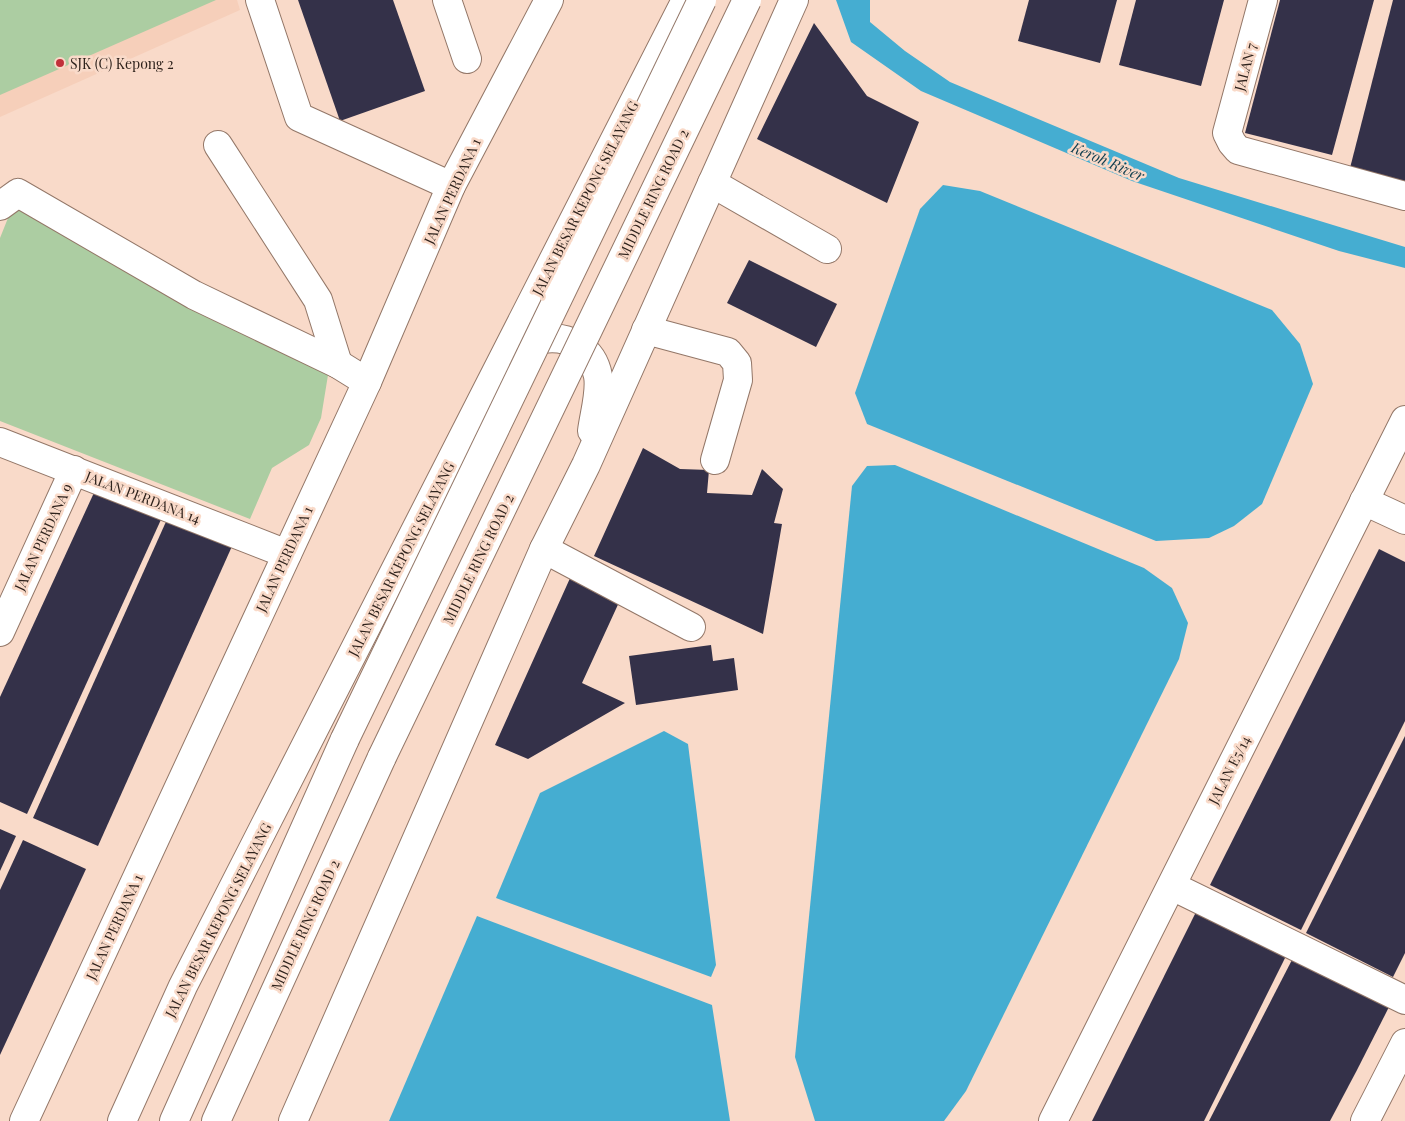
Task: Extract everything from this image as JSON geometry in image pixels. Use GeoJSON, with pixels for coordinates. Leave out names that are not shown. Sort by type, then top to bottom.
{"type":"FeatureCollection","features":[{"type":"Feature","properties":{"kind":"main road"},"geometry":{"type":"LineString","coordinates":[[260,0],[299,117],[451,186]]}},
{"type":"Feature","properties":{"kind":"main road"},"geometry":{"type":"LineString","coordinates":[[446,0],[468,59]]}},
{"type":"Feature","properties":{"kind":"main road","name":"JALAN PERDANA 1"},"geometry":{"type":"LineString","coordinates":[[24,1121],[367,382],[451,186],[549,0]]}},
{"type":"Feature","properties":{"kind":"main road","name":"JALAN BESAR KEPONG SELAYANG"},"geometry":{"type":"LineString","coordinates":[[122,1121],[183,986],[686,0]]}},
{"type":"Feature","properties":{"kind":"main road"},"geometry":{"type":"LineString","coordinates":[[174,1121],[346,739],[702,0]]}},
{"type":"Feature","properties":{"kind":"main road","name":"MIDDLE RING ROAD 2"},"geometry":{"type":"LineString","coordinates":[[216,1121],[382,757],[747,0]]}},
{"type":"Feature","properties":{"kind":"main road"},"geometry":{"type":"LineString","coordinates":[[293,1121],[544,549],[586,465],[794,0]]}},
{"type":"Feature","properties":{"kind":"main road","name":"JALAN 7"},"geometry":{"type":"LineString","coordinates":[[1263,0],[1228,133],[1232,143],[1238,150],[1405,196]]}},
{"type":"Feature","properties":{"kind":"main road"},"geometry":{"type":"LineString","coordinates":[[218,145],[318,300],[338,364]]}},
{"type":"Feature","properties":{"kind":"main road"},"geometry":{"type":"LineString","coordinates":[[712,183],[827,249]]}},
{"type":"Feature","properties":{"kind":"main road"},"geometry":{"type":"LineString","coordinates":[[0,206],[18,193],[194,295],[338,364],[367,382]]}},
{"type":"Feature","properties":{"kind":"main road"},"geometry":{"type":"LineString","coordinates":[[646,330],[728,352],[737,363],[738,380],[715,460]]}},
{"type":"Feature","properties":{"kind":"main road"},"geometry":{"type":"LineString","coordinates":[[486,392],[519,350],[541,339],[561,340],[581,346],[592,358],[598,377],[586,465]]}},
{"type":"Feature","properties":{"kind":"main road","name":"JALAN E5/14"},"geometry":{"type":"LineString","coordinates":[[1054,1121],[1405,420]]}},
{"type":"Feature","properties":{"kind":"main road","name":"JALAN PERDANA 14"},"geometry":{"type":"LineString","coordinates":[[0,442],[287,554]]}},
{"type":"Feature","properties":{"kind":"main road","name":"JALAN PERDANA 9"},"geometry":{"type":"LineString","coordinates":[[0,632],[74,470]]}},
{"type":"Feature","properties":{"kind":"main road"},"geometry":{"type":"LineString","coordinates":[[1364,500],[1405,520]]}},
{"type":"Feature","properties":{"kind":"main road"},"geometry":{"type":"LineString","coordinates":[[544,549],[691,627]]}},
{"type":"Feature","properties":{"kind":"main road"},"geometry":{"type":"LineString","coordinates":[[1172,886],[1405,1000]]}},
{"type":"Feature","properties":{"kind":"main road"},"geometry":{"type":"LineString","coordinates":[[1364,1121],[1405,1043]]}},
{"type":"Feature","properties":{"kind":"shaded area","name":"SJK (C) Kepong 2"},"geometry":{"type":"Polygon","coordinates":[[[0,0],[237,0],[240,10],[0,117],[0,0]]]}},
{"type":"Feature","properties":{"kind":"green space","name":"SJK (C) Kepong 2"},"geometry":{"type":"Polygon","coordinates":[[[0,0],[216,0],[0,95],[0,0]]]}},
{"type":"Feature","properties":{"kind":"green space"},"geometry":{"type":"Polygon","coordinates":[[[18,193],[328,375],[321,418],[309,445],[272,468],[250,519],[0,421],[0,238],[18,193]]]}},
{"type":"Feature","properties":{"kind":"water","name":"Keroh River"},"geometry":{"type":"Polygon","coordinates":[[[836,0],[870,0],[870,22],[905,51],[950,82],[1179,178],[1405,247],[1405,268],[1339,251],[1132,181],[921,91],[851,42],[836,0]]]}},
{"type":"Feature","properties":{"kind":"water"},"geometry":{"type":"Polygon","coordinates":[[[943,185],[980,191],[1272,310],[1300,344],[1313,384],[1262,504],[1234,526],[1209,538],[1156,541],[867,424],[855,393],[920,209],[943,185]]]}},
{"type":"Feature","properties":{"kind":"water"},"geometry":{"type":"Polygon","coordinates":[[[895,465],[1144,568],[1172,588],[1188,623],[1179,659],[966,1091],[944,1121],[815,1121],[795,1057],[852,486],[867,466],[895,465]]]}},
{"type":"Feature","properties":{"kind":"water"},"geometry":{"type":"Polygon","coordinates":[[[664,731],[688,744],[716,965],[711,977],[496,898],[540,793],[664,731]]]}},
{"type":"Feature","properties":{"kind":"water"},"geometry":{"type":"Polygon","coordinates":[[[477,916],[712,1005],[730,1121],[389,1121],[477,916]]]}},
{"type":"Feature","properties":{"kind":"building"},"geometry":{"type":"Polygon","coordinates":[[[298,0],[393,0],[425,91],[340,121],[298,0]]]}},
{"type":"Feature","properties":{"kind":"building"},"geometry":{"type":"Polygon","coordinates":[[[1029,0],[1117,0],[1100,63],[1018,41],[1029,0]]]}},
{"type":"Feature","properties":{"kind":"building"},"geometry":{"type":"Polygon","coordinates":[[[1136,0],[1224,0],[1201,86],[1119,65],[1136,0]]]}},
{"type":"Feature","properties":{"kind":"building"},"geometry":{"type":"Polygon","coordinates":[[[1280,0],[1374,0],[1332,155],[1245,133],[1280,0]]]}},
{"type":"Feature","properties":{"kind":"building"},"geometry":{"type":"Polygon","coordinates":[[[1393,0],[1405,0],[1405,181],[1350,168],[1393,0]]]}},
{"type":"Feature","properties":{"kind":"building"},"geometry":{"type":"Polygon","coordinates":[[[814,23],[867,96],[919,122],[887,203],[757,139],[814,23]]]}},
{"type":"Feature","properties":{"kind":"building"},"geometry":{"type":"Polygon","coordinates":[[[749,260],[837,304],[816,347],[727,303],[749,260]]]}},
{"type":"Feature","properties":{"kind":"building"},"geometry":{"type":"Polygon","coordinates":[[[643,448],[680,469],[709,470],[707,493],[752,495],[762,469],[783,489],[774,523],[782,524],[763,634],[594,556],[643,448]]]}},
{"type":"Feature","properties":{"kind":"building"},"geometry":{"type":"Polygon","coordinates":[[[98,484],[164,513],[27,814],[0,802],[0,697],[98,484]]]}},
{"type":"Feature","properties":{"kind":"building"},"geometry":{"type":"Polygon","coordinates":[[[169,515],[233,544],[98,846],[33,818],[169,515]]]}},
{"type":"Feature","properties":{"kind":"building"},"geometry":{"type":"Polygon","coordinates":[[[1379,549],[1405,562],[1405,721],[1301,930],[1210,885],[1379,549]]]}},
{"type":"Feature","properties":{"kind":"building"},"geometry":{"type":"Polygon","coordinates":[[[571,576],[621,598],[582,683],[625,703],[528,759],[495,745],[571,576]]]}},
{"type":"Feature","properties":{"kind":"building"},"geometry":{"type":"Polygon","coordinates":[[[711,645],[713,661],[734,658],[738,690],[636,705],[629,656],[711,645]]]}},
{"type":"Feature","properties":{"kind":"building"},"geometry":{"type":"Polygon","coordinates":[[[1405,736],[1405,953],[1393,977],[1306,933],[1405,736]]]}},
{"type":"Feature","properties":{"kind":"building"},"geometry":{"type":"Polygon","coordinates":[[[0,829],[16,836],[0,871],[0,829]]]}},
{"type":"Feature","properties":{"kind":"building"},"geometry":{"type":"Polygon","coordinates":[[[23,840],[86,869],[0,1055],[0,890],[23,840]]]}},
{"type":"Feature","properties":{"kind":"building"},"geometry":{"type":"Polygon","coordinates":[[[1198,908],[1288,952],[1204,1121],[1092,1121],[1198,908]]]}},
{"type":"Feature","properties":{"kind":"building"},"geometry":{"type":"Polygon","coordinates":[[[1294,956],[1390,1005],[1357,1070],[1330,1121],[1209,1121],[1294,956]]]}},
{"type":"Feature","properties":{"kind":"place","name":"SJK (C) Kepong 2"},"geometry":{"type":"Point","coordinates":[60,63]}}]}
